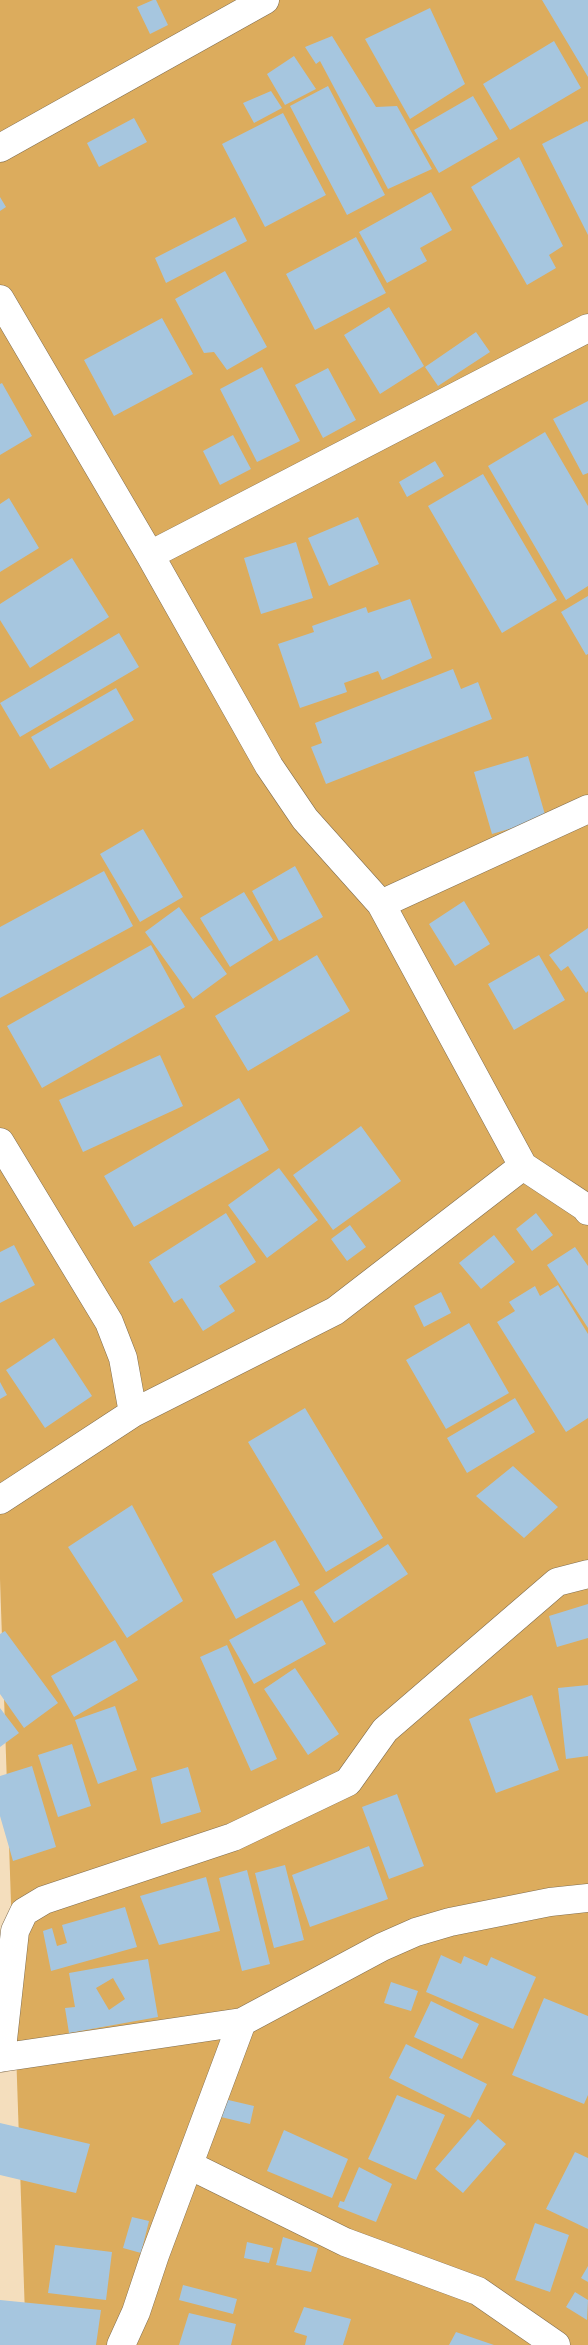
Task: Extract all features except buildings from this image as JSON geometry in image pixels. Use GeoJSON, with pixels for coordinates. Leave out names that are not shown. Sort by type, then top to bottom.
{"type":"FeatureCollection","features":[{"type":"Feature","properties":{"kind":"street"},"geometry":{"type":"LineString","coordinates":[[0,148],[265,0]]}},
{"type":"Feature","properties":{"kind":"street"},"geometry":{"type":"LineString","coordinates":[[0,299],[280,782],[305,819],[381,904],[523,1166],[585,1207],[588,1211]]}},
{"type":"Feature","properties":{"kind":"street"},"geometry":{"type":"LineString","coordinates":[[150,555],[588,328]]}},
{"type":"Feature","properties":{"kind":"street"},"geometry":{"type":"LineString","coordinates":[[381,904],[588,810]]}},
{"type":"Feature","properties":{"kind":"street"},"geometry":{"type":"LineString","coordinates":[[0,1142],[109,1322],[123,1358],[133,1413]]}},
{"type":"Feature","properties":{"kind":"street"},"geometry":{"type":"LineString","coordinates":[[0,1500],[133,1413],[335,1311],[523,1166]]}},
{"type":"Feature","properties":{"kind":"street"},"geometry":{"type":"LineString","coordinates":[[588,1574],[557,1582],[385,1730],[348,1782],[233,1838],[44,1900],[24,1912],[15,1931],[1,2058],[242,2022],[382,1947],[416,1932],[450,1922],[532,1906],[588,1898]]}},
{"type":"Feature","properties":{"kind":"street"},"geometry":{"type":"LineString","coordinates":[[122,2345],[136,2312],[154,2255],[242,2022]]}},
{"type":"Feature","properties":{"kind":"street"},"geometry":{"type":"LineString","coordinates":[[189,2164],[345,2242],[478,2291],[556,2345]]}},
{"type":"Feature","properties":{"kind":"shaded area"},"geometry":{"type":"Polygon","coordinates":[[[0,0],[588,0],[588,2345],[26,2345],[0,1579],[0,0]]]}}]}
